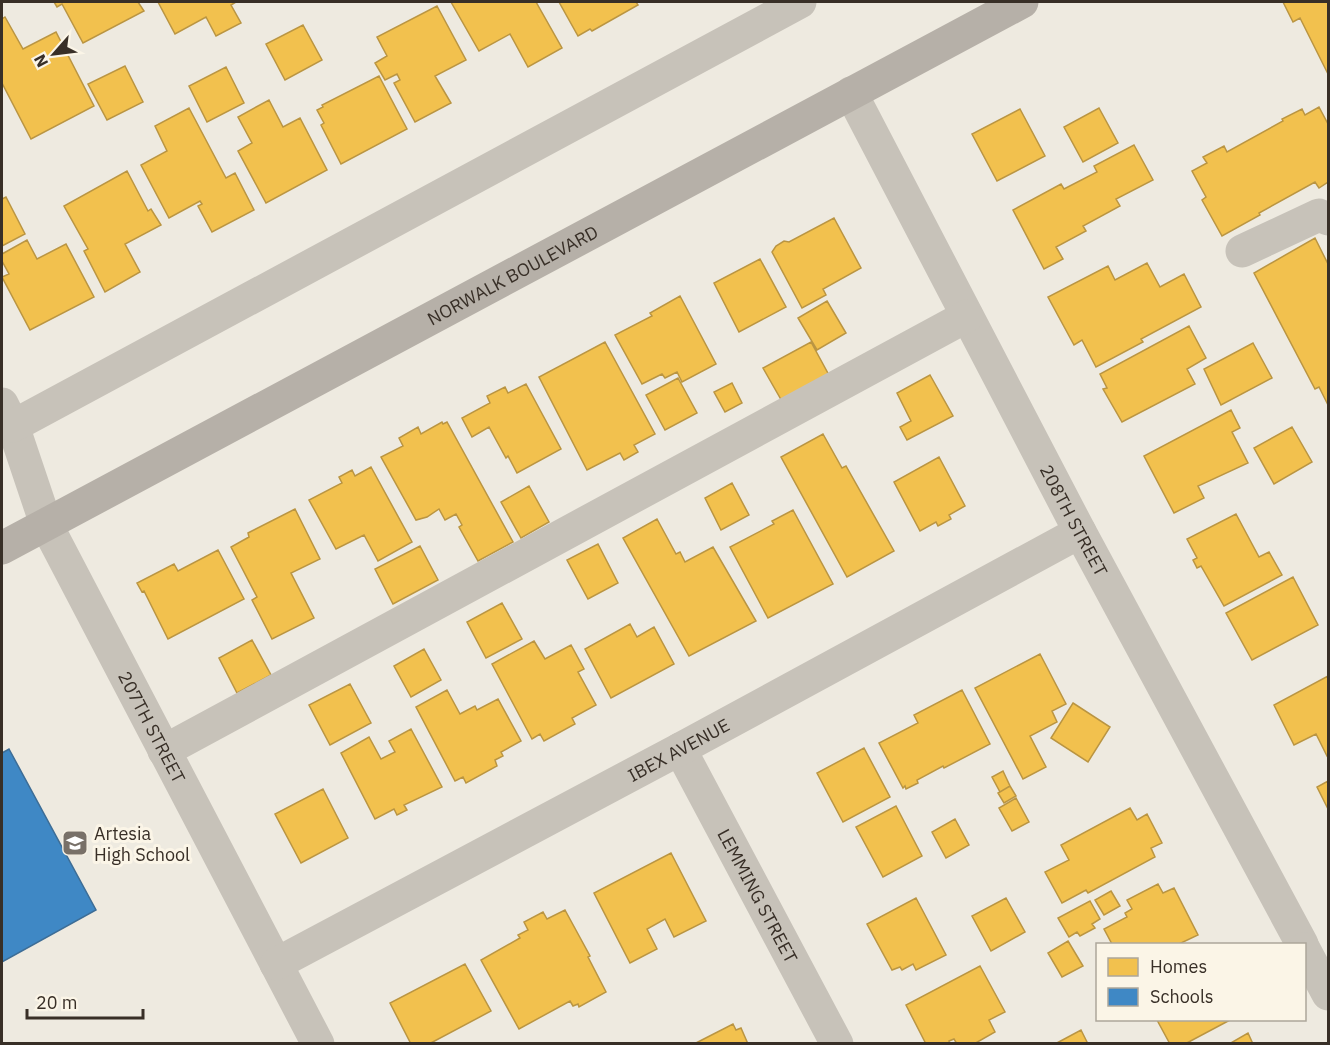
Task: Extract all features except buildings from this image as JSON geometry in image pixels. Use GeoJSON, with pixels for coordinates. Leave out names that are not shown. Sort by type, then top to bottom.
{"type":"FeatureCollection","features":[{"type":"Feature","properties":{"kind":"main road","name":"NORWALK BOULEVARD"},"geometry":{"type":"LineString","coordinates":[[2,548],[1022,2]]}},
{"type":"Feature","properties":{"kind":"street"},"geometry":{"type":"LineString","coordinates":[[7,415],[800,2]]}},
{"type":"Feature","properties":{"kind":"street","name":"208TH STREET"},"geometry":{"type":"LineString","coordinates":[[851,93],[1080,532],[1301,943]]}},
{"type":"Feature","properties":{"kind":"street"},"geometry":{"type":"LineString","coordinates":[[1242,251],[1319,215],[1329,219]]}},
{"type":"Feature","properties":{"kind":"street"},"geometry":{"type":"LineString","coordinates":[[164,751],[967,316]]}},
{"type":"Feature","properties":{"kind":"street","name":"207TH STREET"},"geometry":{"type":"LineString","coordinates":[[7,415],[46,524],[318,1044]]}},
{"type":"Feature","properties":{"kind":"street","name":"IBEX AVENUE"},"geometry":{"type":"LineString","coordinates":[[276,964],[680,749],[1080,532]]}},
{"type":"Feature","properties":{"kind":"street","name":"LEMMING STREET"},"geometry":{"type":"LineString","coordinates":[[680,749],[837,1044]]}},
{"type":"Feature","properties":{"kind":"street"},"geometry":{"type":"LineString","coordinates":[[1306,951],[1329,994]]}},
{"type":"Feature","properties":{"kind":"place","name":"Artesia High School"},"geometry":{"type":"Point","coordinates":[75,843]}}]}
